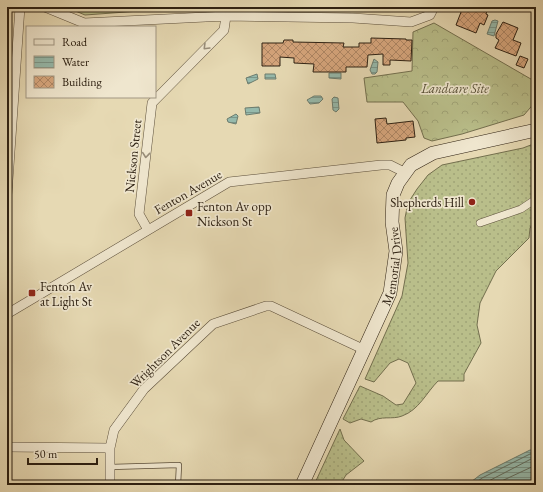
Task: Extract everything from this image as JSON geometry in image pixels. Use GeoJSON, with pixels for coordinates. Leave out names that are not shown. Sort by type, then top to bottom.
{"type":"FeatureCollection","features":[{"type":"Feature","properties":{"kind":"main road","name":"Memorial Drive"},"geometry":{"type":"LineString","coordinates":[[302,485],[392,289],[396,251],[392,222],[393,195],[404,172],[421,159],[433,153],[503,139],[536,130]]}},
{"type":"Feature","properties":{"kind":"street"},"geometry":{"type":"LineString","coordinates":[[7,195],[20,7]]}},
{"type":"Feature","properties":{"kind":"street"},"geometry":{"type":"LineString","coordinates":[[46,7],[84,23],[226,16],[353,18],[411,22],[430,15],[434,7]]}},
{"type":"Feature","properties":{"kind":"street","name":"Nickson Street"},"geometry":{"type":"LineString","coordinates":[[148,230],[139,214],[152,103],[224,30],[226,16]]}},
{"type":"Feature","properties":{"kind":"street","name":"Fenton Avenue"},"geometry":{"type":"LineString","coordinates":[[7,314],[229,182],[381,165],[390,165],[404,172]]}},
{"type":"Feature","properties":{"kind":"street"},"geometry":{"type":"LineString","coordinates":[[480,223],[521,209],[536,199]]}},
{"type":"Feature","properties":{"kind":"street","name":"Wrightson Avenue"},"geometry":{"type":"LineString","coordinates":[[110,485],[110,448],[114,430],[144,388],[213,324],[266,306],[271,306],[365,350]]}},
{"type":"Feature","properties":{"kind":"street"},"geometry":{"type":"LineString","coordinates":[[7,447],[110,448]]}},
{"type":"Feature","properties":{"kind":"lane"},"geometry":{"type":"LineString","coordinates":[[110,467],[179,465],[178,485]]}},
{"type":"Feature","properties":{"kind":"green space"},"geometry":{"type":"Polygon","coordinates":[[[66,7],[194,7],[85,15],[66,7]]]}},
{"type":"Feature","properties":{"kind":"green space"},"geometry":{"type":"Polygon","coordinates":[[[380,7],[423,7],[420,9],[409,10],[380,9],[380,7]]]}},
{"type":"Feature","properties":{"kind":"green space","name":"Landcare Site"},"geometry":{"type":"Polygon","coordinates":[[[434,23],[536,82],[536,101],[524,115],[462,134],[432,141],[424,138],[418,121],[403,102],[367,102],[364,78],[412,71],[413,32],[434,23]]]}},
{"type":"Feature","properties":{"kind":"green space"},"geometry":{"type":"Polygon","coordinates":[[[536,143],[536,219],[530,228],[529,238],[496,271],[480,303],[477,325],[481,343],[464,374],[464,381],[438,381],[413,410],[402,416],[383,418],[371,422],[361,419],[350,423],[343,419],[360,386],[383,396],[396,405],[403,404],[416,383],[408,363],[399,359],[390,363],[374,382],[365,379],[402,296],[408,263],[405,218],[408,203],[417,189],[428,175],[442,165],[523,148],[536,143]]]}},
{"type":"Feature","properties":{"kind":"green space"},"geometry":{"type":"Polygon","coordinates":[[[340,429],[344,440],[364,461],[346,475],[341,483],[322,482],[318,485],[314,485],[340,429]]]}},
{"type":"Feature","properties":{"kind":"water"},"geometry":{"type":"Polygon","coordinates":[[[492,21],[498,21],[494,36],[487,34],[492,21]]]}},
{"type":"Feature","properties":{"kind":"water"},"geometry":{"type":"Polygon","coordinates":[[[374,59],[378,62],[377,72],[372,74],[370,70],[374,59]]]}},
{"type":"Feature","properties":{"kind":"water"},"geometry":{"type":"Polygon","coordinates":[[[329,73],[341,73],[341,79],[329,78],[329,73]]]}},
{"type":"Feature","properties":{"kind":"water"},"geometry":{"type":"Polygon","coordinates":[[[257,74],[258,79],[248,84],[246,78],[257,74]]]}},
{"type":"Feature","properties":{"kind":"water"},"geometry":{"type":"Polygon","coordinates":[[[265,74],[275,74],[276,79],[265,79],[265,74]]]}},
{"type":"Feature","properties":{"kind":"water"},"geometry":{"type":"Polygon","coordinates":[[[314,96],[321,96],[323,99],[319,103],[310,104],[307,100],[314,96]]]}},
{"type":"Feature","properties":{"kind":"water"},"geometry":{"type":"Polygon","coordinates":[[[334,97],[338,98],[339,109],[336,112],[333,110],[332,99],[334,97]]]}},
{"type":"Feature","properties":{"kind":"water"},"geometry":{"type":"Polygon","coordinates":[[[259,107],[260,113],[246,115],[245,108],[259,107]]]}},
{"type":"Feature","properties":{"kind":"water"},"geometry":{"type":"Polygon","coordinates":[[[236,114],[238,116],[236,124],[228,122],[227,119],[236,114]]]}},
{"type":"Feature","properties":{"kind":"water"},"geometry":{"type":"Polygon","coordinates":[[[530,450],[536,450],[536,485],[467,485],[480,475],[530,450]]]}},
{"type":"Feature","properties":{"kind":"building"},"geometry":{"type":"Polygon","coordinates":[[[463,7],[488,7],[486,14],[488,15],[484,25],[480,23],[476,33],[456,25],[463,7]]]}},
{"type":"Feature","properties":{"kind":"building"},"geometry":{"type":"Polygon","coordinates":[[[503,22],[518,28],[513,40],[521,43],[516,56],[495,48],[499,40],[496,38],[496,34],[503,22]]]}},
{"type":"Feature","properties":{"kind":"building"},"geometry":{"type":"Polygon","coordinates":[[[371,38],[412,40],[411,61],[390,60],[390,65],[383,65],[383,54],[368,55],[367,67],[346,67],[346,72],[313,72],[314,64],[294,63],[294,58],[280,57],[280,66],[262,66],[262,43],[283,43],[284,40],[293,40],[293,42],[344,43],[343,47],[359,47],[359,43],[371,43],[371,38]]]}},
{"type":"Feature","properties":{"kind":"building"},"geometry":{"type":"Polygon","coordinates":[[[520,56],[528,59],[524,68],[516,65],[520,56]]]}},
{"type":"Feature","properties":{"kind":"building"},"geometry":{"type":"Polygon","coordinates":[[[386,118],[387,124],[413,121],[415,137],[406,138],[406,140],[377,143],[375,119],[386,118]]]}},
{"type":"Feature","properties":{"kind":"place","name":"Shepherds Hill"},"geometry":{"type":"Point","coordinates":[472,202]}},
{"type":"Feature","properties":{"kind":"place","name":"Fenton Av opp Nickson St"},"geometry":{"type":"Point","coordinates":[189,213]}},
{"type":"Feature","properties":{"kind":"place","name":"Fenton Av at Light St"},"geometry":{"type":"Point","coordinates":[32,293]}}]}
